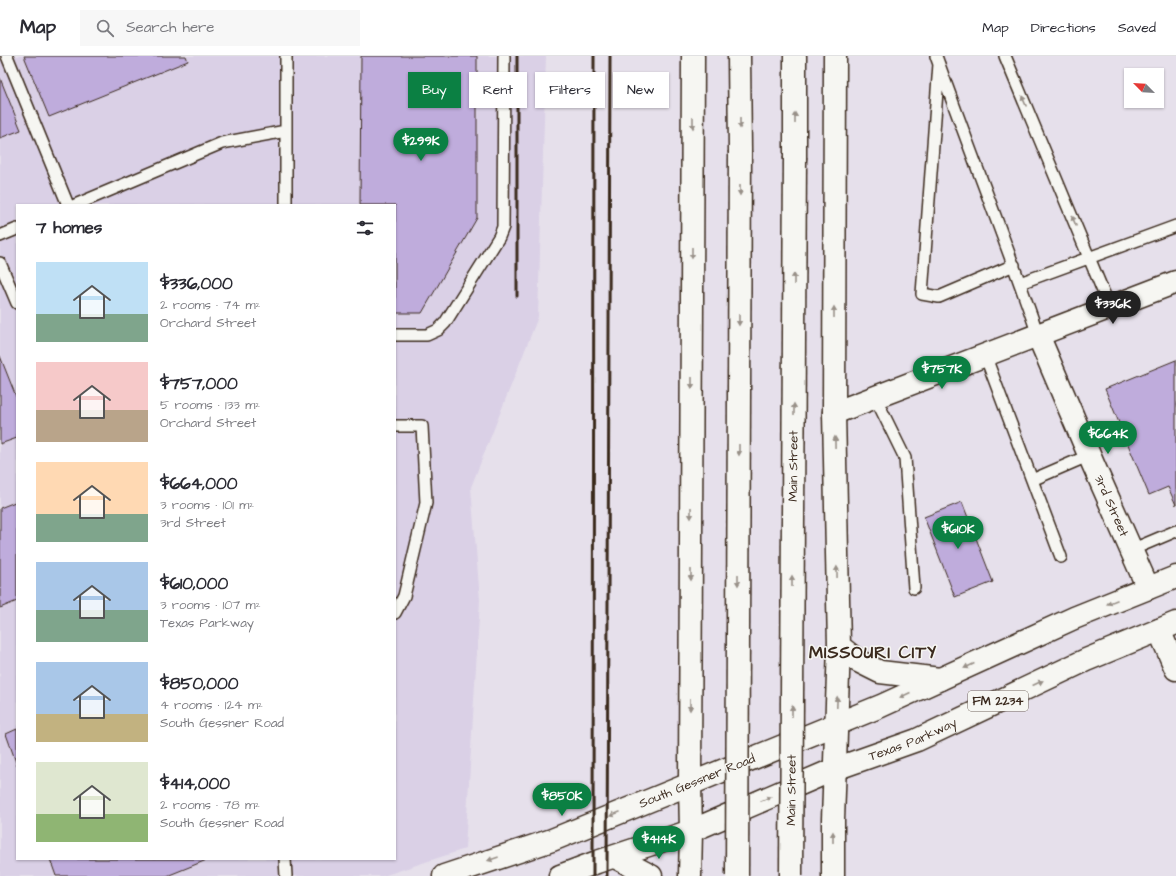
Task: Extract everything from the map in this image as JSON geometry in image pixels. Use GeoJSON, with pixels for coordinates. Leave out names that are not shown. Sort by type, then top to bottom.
{"type":"FeatureCollection","features":[{"type":"Feature","properties":{"kind":"main road"},"geometry":{"type":"LineString","coordinates":[[690,876],[693,56]]}},
{"type":"Feature","properties":{"kind":"main road"},"geometry":{"type":"LineString","coordinates":[[737,876],[740,151],[739,56]]}},
{"type":"Feature","properties":{"kind":"main road","name":"Main Street"},"geometry":{"type":"LineString","coordinates":[[791,876],[795,56]]}},
{"type":"Feature","properties":{"kind":"main road"},"geometry":{"type":"LineString","coordinates":[[833,876],[839,646],[834,413],[834,56]]}},
{"type":"Feature","properties":{"kind":"main road"},"geometry":{"type":"LineString","coordinates":[[834,413],[1176,282]]}},
{"type":"Feature","properties":{"kind":"main road","name":"3rd Street"},"geometry":{"type":"LineString","coordinates":[[1038,335],[1148,588]]}},
{"type":"Feature","properties":{"kind":"main road"},"geometry":{"type":"LineString","coordinates":[[836,724],[881,706],[1074,618],[1176,577]]}},
{"type":"Feature","properties":{"kind":"main road"},"geometry":{"type":"LineString","coordinates":[[1168,626],[1176,669]]}},
{"type":"Feature","properties":{"kind":"main road","name":"Texas Parkway"},"geometry":{"type":"LineString","coordinates":[[691,831],[835,769],[916,740],[1086,660],[1168,626]]}},
{"type":"Feature","properties":{"kind":"main road"},"geometry":{"type":"LineString","coordinates":[[839,646],[858,661],[880,672],[940,679]]}},
{"type":"Feature","properties":{"kind":"main road","name":"South Gessner Road"},"geometry":{"type":"LineString","coordinates":[[444,876],[552,840],[836,724]]}},
{"type":"Feature","properties":{"kind":"main road"},"geometry":{"type":"LineString","coordinates":[[560,876],[597,862],[691,831]]}},
{"type":"Feature","properties":{"kind":"main road"},"geometry":{"type":"LineString","coordinates":[[615,857],[651,876]]}},
{"type":"Feature","properties":{"kind":"lane"},"geometry":{"type":"LineString","coordinates":[[7,56],[68,204]]}},
{"type":"Feature","properties":{"kind":"lane"},"geometry":{"type":"LineString","coordinates":[[286,56],[286,204]]}},
{"type":"Feature","properties":{"kind":"lane"},"geometry":{"type":"LineString","coordinates":[[396,335],[427,335],[438,330],[445,323],[503,227],[504,56]]}},
{"type":"Feature","properties":{"kind":"lane"},"geometry":{"type":"LineString","coordinates":[[1005,56],[1110,308]]}},
{"type":"Feature","properties":{"kind":"lane"},"geometry":{"type":"LineString","coordinates":[[938,60],[922,294],[940,297],[1014,265]]}},
{"type":"Feature","properties":{"kind":"lane"},"geometry":{"type":"LineString","coordinates":[[938,60],[1014,265],[1038,335]]}},
{"type":"Feature","properties":{"kind":"lane"},"geometry":{"type":"LineString","coordinates":[[77,204],[222,143],[286,131]]}},
{"type":"Feature","properties":{"kind":"lane"},"geometry":{"type":"LineString","coordinates":[[1020,283],[1176,226]]}},
{"type":"Feature","properties":{"kind":"lane"},"geometry":{"type":"LineString","coordinates":[[0,236],[16,229]]}},
{"type":"Feature","properties":{"kind":"lane"},"geometry":{"type":"LineString","coordinates":[[0,263],[4,285],[16,302]]}},
{"type":"Feature","properties":{"kind":"lane"},"geometry":{"type":"LineString","coordinates":[[985,355],[1061,557]]}},
{"type":"Feature","properties":{"kind":"lane"},"geometry":{"type":"LineString","coordinates":[[875,397],[905,458],[914,588]]}},
{"type":"Feature","properties":{"kind":"lane"},"geometry":{"type":"LineString","coordinates":[[396,426],[422,426],[426,503],[404,596],[396,610]]}},
{"type":"Feature","properties":{"kind":"lane"},"geometry":{"type":"LineString","coordinates":[[1032,480],[1090,455]]}},
{"type":"Feature","properties":{"kind":"lane"},"geometry":{"type":"LineString","coordinates":[[1131,550],[1176,531]]}},
{"type":"Feature","properties":{"kind":"lane"},"geometry":{"type":"LineString","coordinates":[[284,860],[286,876]]}},
{"type":"Feature","properties":{"kind":"shaded area"},"geometry":{"type":"Polygon","coordinates":[[[0,56],[546,56],[546,72],[535,72],[535,108],[544,108],[538,317],[471,487],[480,600],[465,849],[383,876],[0,876],[0,56]]]}},
{"type":"Feature","properties":{"kind":"building"},"geometry":{"type":"Polygon","coordinates":[[[24,56],[186,56],[188,61],[49,117],[24,56]]]}},
{"type":"Feature","properties":{"kind":"building"},"geometry":{"type":"Polygon","coordinates":[[[361,56],[477,56],[477,72],[469,72],[469,108],[477,108],[477,218],[422,313],[396,313],[396,204],[360,204],[361,56]]]}},
{"type":"Feature","properties":{"kind":"building"},"geometry":{"type":"Polygon","coordinates":[[[0,78],[21,130],[0,138],[0,78]]]}},
{"type":"Feature","properties":{"kind":"building"},"geometry":{"type":"Polygon","coordinates":[[[0,356],[16,396],[16,438],[0,444],[0,356]]]}},
{"type":"Feature","properties":{"kind":"building"},"geometry":{"type":"Polygon","coordinates":[[[1176,360],[1176,505],[1168,487],[1149,495],[1105,389],[1176,360]]]}},
{"type":"Feature","properties":{"kind":"building"},"geometry":{"type":"Polygon","coordinates":[[[15,502],[16,504],[16,601],[0,608],[0,508],[15,502]]]}},
{"type":"Feature","properties":{"kind":"building"},"geometry":{"type":"Polygon","coordinates":[[[962,502],[993,582],[955,597],[924,517],[962,502]]]}},
{"type":"Feature","properties":{"kind":"building"},"geometry":{"type":"Polygon","coordinates":[[[16,729],[16,762],[6,734],[16,729]]]}},
{"type":"Feature","properties":{"kind":"building"},"geometry":{"type":"Polygon","coordinates":[[[50,860],[207,860],[167,876],[56,876],[50,860]]]}},
{"type":"Feature","properties":{"kind":"railway"},"geometry":{"type":"LineString","coordinates":[[517,56],[517,296]]}},
{"type":"Feature","properties":{"kind":"railway"},"geometry":{"type":"LineString","coordinates":[[593,876],[594,56]]}},
{"type":"Feature","properties":{"kind":"railway"},"geometry":{"type":"LineString","coordinates":[[607,876],[610,56]]}},
{"type":"Feature","properties":{"kind":"district","name":"MISSOURI CITY"},"geometry":{"type":"Point","coordinates":[873,653]}}]}
